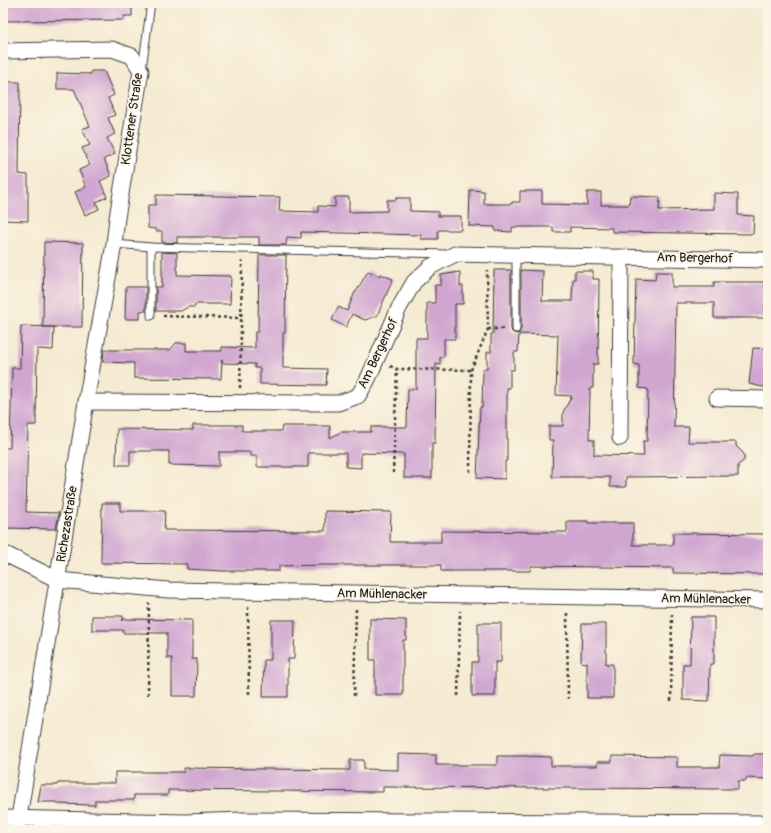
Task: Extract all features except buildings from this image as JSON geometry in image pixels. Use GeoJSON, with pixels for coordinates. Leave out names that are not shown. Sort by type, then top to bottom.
{"type":"FeatureCollection","features":[{"type":"Feature","properties":{"kind":"street","name":"Klottener Straße"},"geometry":{"type":"LineString","coordinates":[[3,51],[112,49],[132,56],[141,71],[117,218]]}},
{"type":"Feature","properties":{"kind":"street","name":"Richezastraße"},"geometry":{"type":"LineString","coordinates":[[19,824],[86,402],[114,244],[117,218]]}},
{"type":"Feature","properties":{"kind":"street","name":"Am Bergerhof"},"geometry":{"type":"LineString","coordinates":[[86,402],[338,402],[358,396],[376,362],[399,308],[414,282],[430,267],[455,254],[768,260]]}},
{"type":"Feature","properties":{"kind":"street"},"geometry":{"type":"LineString","coordinates":[[620,438],[621,257]]}},
{"type":"Feature","properties":{"kind":"street"},"geometry":{"type":"LineString","coordinates":[[717,398],[768,399]]}},
{"type":"Feature","properties":{"kind":"street","name":"Am Mühlenacker"},"geometry":{"type":"LineString","coordinates":[[3,553],[58,580],[149,589],[248,592],[768,600]]}},
{"type":"Feature","properties":{"kind":"street"},"geometry":{"type":"LineString","coordinates":[[3,818],[19,824],[251,820],[768,823]]}},
{"type":"Feature","properties":{"kind":"street"},"geometry":{"type":"LineString","coordinates":[[165,830],[185,822]]}},
{"type":"Feature","properties":{"kind":"lane"},"geometry":{"type":"LineString","coordinates":[[141,71],[151,3]]}},
{"type":"Feature","properties":{"kind":"lane"},"geometry":{"type":"LineString","coordinates":[[114,244],[151,247],[455,254]]}},
{"type":"Feature","properties":{"kind":"lane"},"geometry":{"type":"LineString","coordinates":[[151,247],[151,316]]}},
{"type":"Feature","properties":{"kind":"lane"},"geometry":{"type":"LineString","coordinates":[[516,255],[516,329]]}},
{"type":"Feature","properties":{"kind":"path"},"geometry":{"type":"LineString","coordinates":[[239,402],[242,249]]}},
{"type":"Feature","properties":{"kind":"path"},"geometry":{"type":"LineString","coordinates":[[470,472],[470,370],[488,329],[487,255]]}},
{"type":"Feature","properties":{"kind":"path"},"geometry":{"type":"LineString","coordinates":[[151,316],[241,318]]}},
{"type":"Feature","properties":{"kind":"path"},"geometry":{"type":"LineString","coordinates":[[376,362],[397,369],[470,370]]}},
{"type":"Feature","properties":{"kind":"path"},"geometry":{"type":"LineString","coordinates":[[393,473],[397,369]]}},
{"type":"Feature","properties":{"kind":"path"},"geometry":{"type":"LineString","coordinates":[[148,695],[149,589]]}},
{"type":"Feature","properties":{"kind":"path"},"geometry":{"type":"LineString","coordinates":[[248,592],[249,695]]}},
{"type":"Feature","properties":{"kind":"path"},"geometry":{"type":"LineString","coordinates":[[354,696],[356,593]]}},
{"type":"Feature","properties":{"kind":"path"},"geometry":{"type":"LineString","coordinates":[[458,696],[461,595]]}},
{"type":"Feature","properties":{"kind":"path"},"geometry":{"type":"LineString","coordinates":[[567,597],[568,699]]}},
{"type":"Feature","properties":{"kind":"path"},"geometry":{"type":"LineString","coordinates":[[671,701],[672,598]]}}]}
